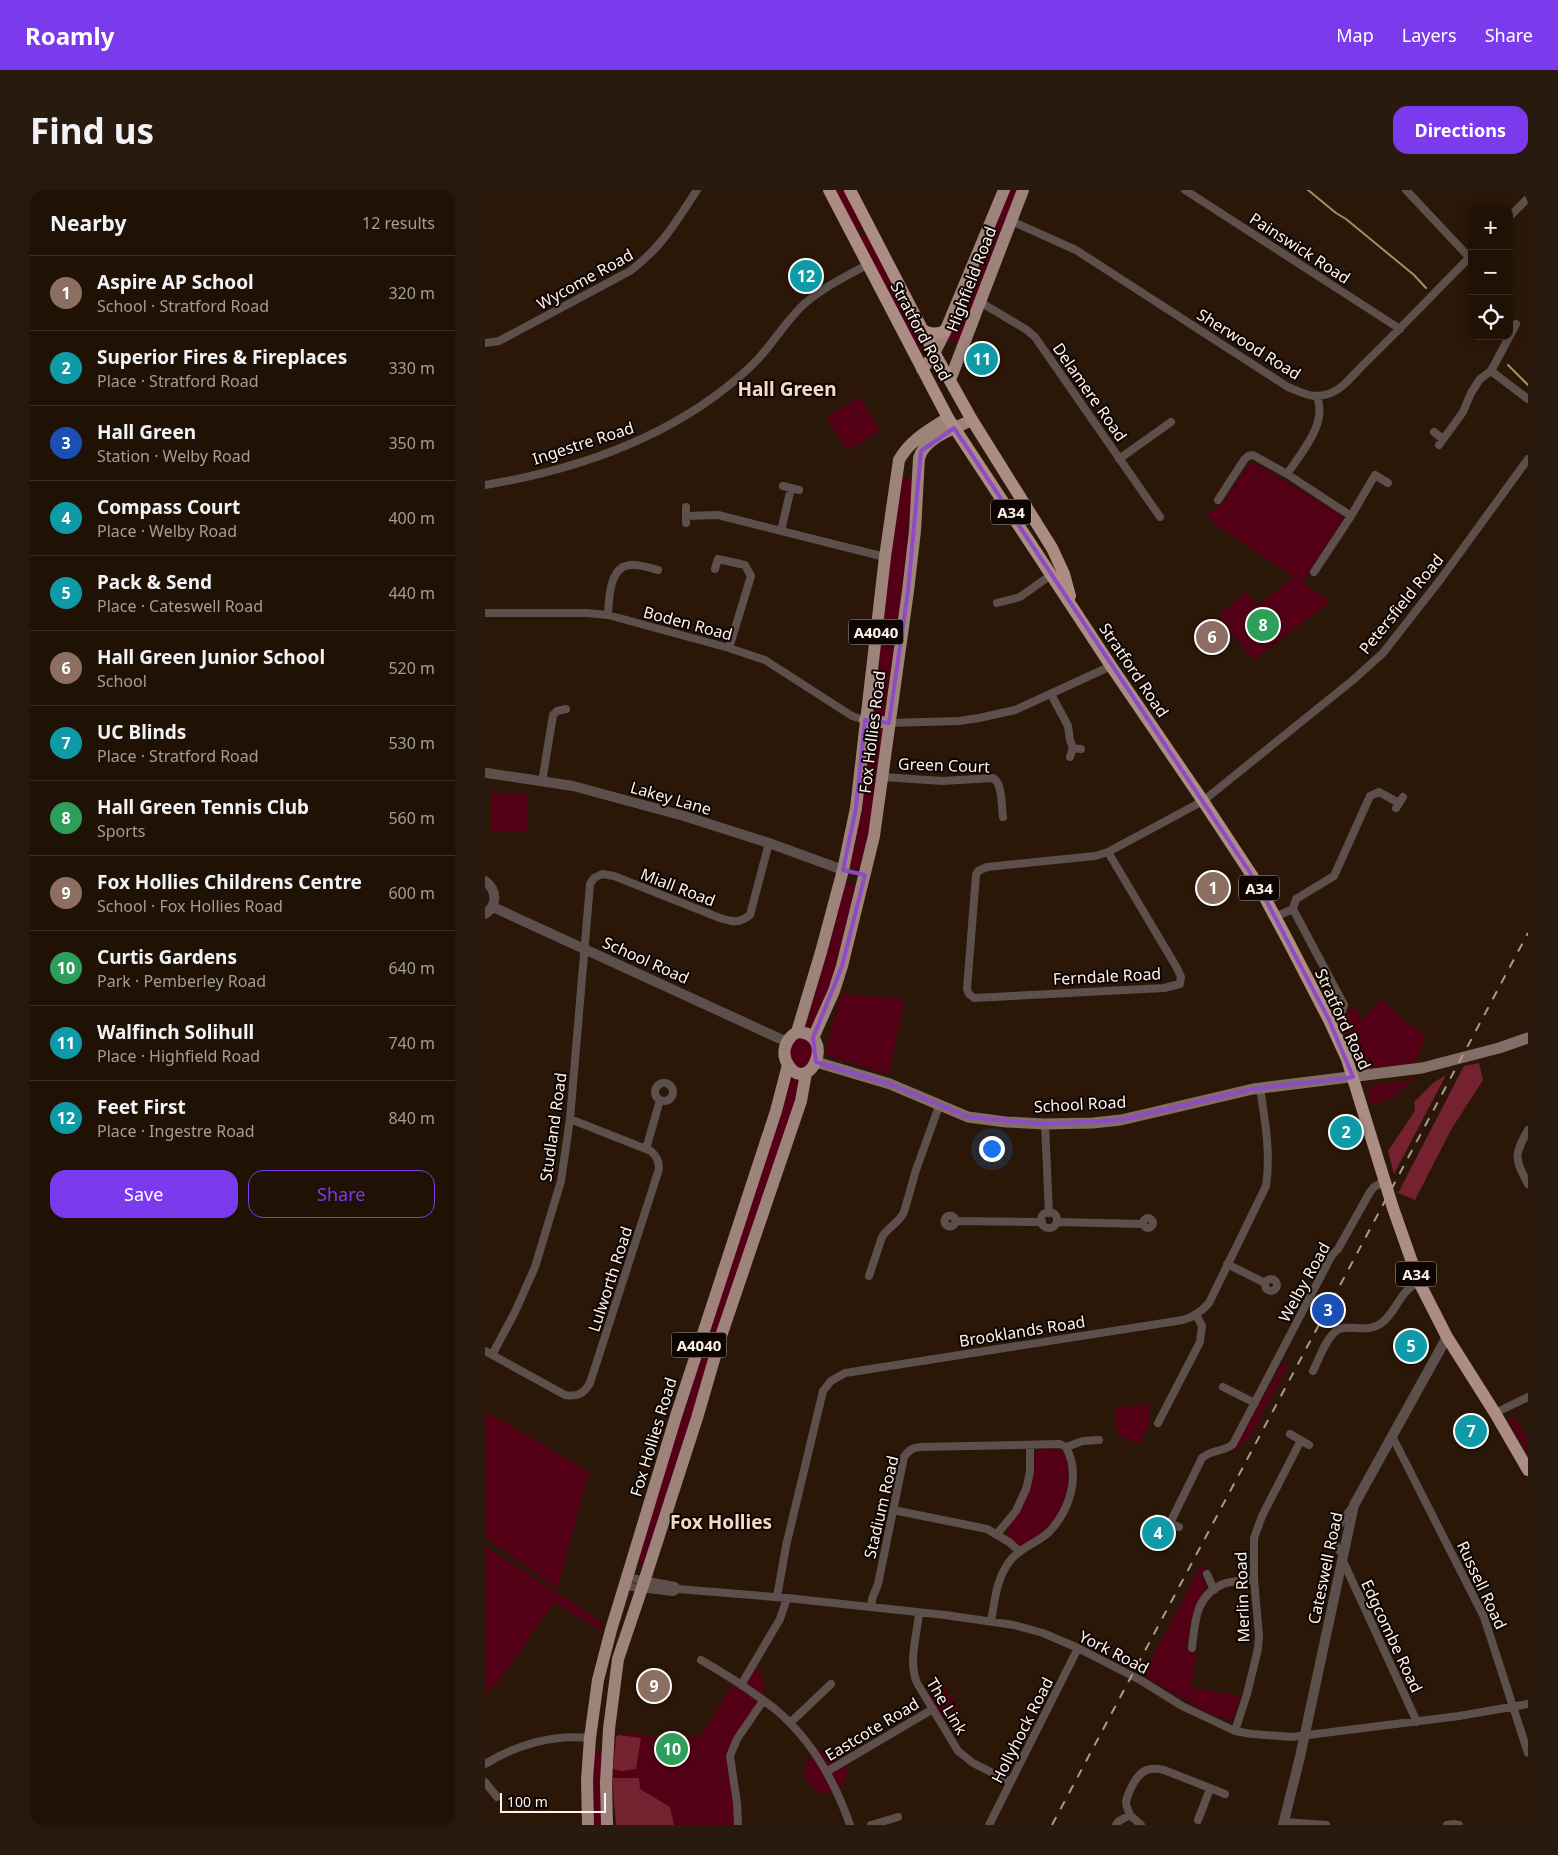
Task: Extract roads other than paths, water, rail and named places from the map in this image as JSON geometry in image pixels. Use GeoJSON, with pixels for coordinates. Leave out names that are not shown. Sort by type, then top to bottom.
{"type":"FeatureCollection","features":[{"type":"Feature","properties":{"kind":"highway","name":"Stratford Road"},"geometry":{"type":"LineString","coordinates":[[829,190],[951,423],[1056,572],[1073,608],[1257,883],[1329,1020],[1347,1059],[1393,1208],[1419,1282],[1447,1337],[1528,1470]]}},
{"type":"Feature","properties":{"kind":"highway","name":"Stratford Road"},"geometry":{"type":"LineString","coordinates":[[850,190],[935,354],[972,420],[1052,548],[1056,572]]}},
{"type":"Feature","properties":{"kind":"highway"},"geometry":{"type":"LineString","coordinates":[[855,238],[870,229]]}},
{"type":"Feature","properties":{"kind":"highway"},"geometry":{"type":"LineString","coordinates":[[923,330],[929,334],[945,332]]}},
{"type":"Feature","properties":{"kind":"main road","name":"Highfield Road"},"geometry":{"type":"LineString","coordinates":[[922,369],[935,354],[1004,190]]}},
{"type":"Feature","properties":{"kind":"main road","name":"Highfield Road"},"geometry":{"type":"LineString","coordinates":[[950,380],[1023,190]]}},
{"type":"Feature","properties":{"kind":"main road"},"geometry":{"type":"LineString","coordinates":[[945,332],[947,343],[958,347],[964,345]]}},
{"type":"Feature","properties":{"kind":"main road","name":"Fox Hollies Road"},"geometry":{"type":"LineString","coordinates":[[797,1032],[843,870],[856,808],[885,557],[899,460],[903,452],[914,440],[951,423],[972,420]]}},
{"type":"Feature","properties":{"kind":"main road","name":"Fox Hollies Road"},"geometry":{"type":"LineString","coordinates":[[813,1038],[834,991],[842,966],[874,836],[911,566],[921,451],[951,423]]}},
{"type":"Feature","properties":{"kind":"main road"},"geometry":{"type":"LineString","coordinates":[[897,471],[918,475]]}},
{"type":"Feature","properties":{"kind":"main road"},"geometry":{"type":"LineString","coordinates":[[865,720],[889,723]]}},
{"type":"Feature","properties":{"kind":"main road"},"geometry":{"type":"LineString","coordinates":[[843,870],[865,875]]}},
{"type":"Feature","properties":{"kind":"main road"},"geometry":{"type":"LineString","coordinates":[[797,1032],[807,1034],[813,1038],[818,1050],[816,1062],[812,1070],[806,1073],[797,1073],[788,1066],[785,1052],[787,1042],[797,1032]]}},
{"type":"Feature","properties":{"kind":"main road","name":"School Road"},"geometry":{"type":"LineString","coordinates":[[816,1062],[889,1084],[939,1106],[975,1118],[1045,1124],[1121,1120],[1260,1088],[1422,1068],[1449,1062],[1528,1038]]}},
{"type":"Feature","properties":{"kind":"main road","name":"Fox Hollies Road"},"geometry":{"type":"LineString","coordinates":[[588,1825],[587,1780],[597,1680],[625,1581],[676,1416],[776,1112],[788,1066]]}},
{"type":"Feature","properties":{"kind":"main road","name":"A4040"},"geometry":{"type":"LineString","coordinates":[[607,1825],[606,1782],[618,1658],[697,1418],[720,1339],[801,1102],[806,1073]]}},
{"type":"Feature","properties":{"kind":"main road"},"geometry":{"type":"LineString","coordinates":[[590,1738],[609,1741]]}},
{"type":"Feature","properties":{"kind":"street","name":"Wycome Road"},"geometry":{"type":"LineString","coordinates":[[485,343],[499,341],[630,271],[647,258],[664,240],[697,190]]}},
{"type":"Feature","properties":{"kind":"street","name":"Painswick Road"},"geometry":{"type":"LineString","coordinates":[[1185,190],[1400,329]]}},
{"type":"Feature","properties":{"kind":"street"},"geometry":{"type":"LineString","coordinates":[[1406,190],[1468,253]]}},
{"type":"Feature","properties":{"kind":"street"},"geometry":{"type":"LineString","coordinates":[[1513,213],[1528,198]]}},
{"type":"Feature","properties":{"kind":"street","name":"Sherwood Road"},"geometry":{"type":"LineString","coordinates":[[1011,220],[1076,250],[1288,387],[1317,397]]}},
{"type":"Feature","properties":{"kind":"street"},"geometry":{"type":"LineString","coordinates":[[1287,474],[1315,431],[1321,406],[1317,397],[1335,391],[1400,329],[1468,259]]}},
{"type":"Feature","properties":{"kind":"street","name":"Ingestre Road"},"geometry":{"type":"LineString","coordinates":[[485,485],[531,475],[600,455],[637,441],[667,426],[713,397],[749,368],[768,348],[794,314],[813,297],[868,264]]}},
{"type":"Feature","properties":{"kind":"street","name":"Delamere Road"},"geometry":{"type":"LineString","coordinates":[[980,302],[1027,330],[1035,337],[1159,516]]}},
{"type":"Feature","properties":{"kind":"street"},"geometry":{"type":"LineString","coordinates":[[1434,432],[1441,442],[1463,412],[1475,386],[1491,371],[1517,324]]}},
{"type":"Feature","properties":{"kind":"street"},"geometry":{"type":"LineString","coordinates":[[1491,371],[1528,399]]}},
{"type":"Feature","properties":{"kind":"street"},"geometry":{"type":"LineString","coordinates":[[1119,459],[1171,422]]}},
{"type":"Feature","properties":{"kind":"street"},"geometry":{"type":"LineString","coordinates":[[1218,500],[1244,460],[1253,451],[1351,516]]}},
{"type":"Feature","properties":{"kind":"street","name":"Petersfield Road"},"geometry":{"type":"LineString","coordinates":[[974,998],[967,989],[976,875],[978,870],[987,867],[1095,856],[1108,852],[1203,801],[1346,686],[1383,653],[1440,580],[1528,459]]}},
{"type":"Feature","properties":{"kind":"street"},"geometry":{"type":"LineString","coordinates":[[1314,572],[1351,516],[1372,473],[1388,483]]}},
{"type":"Feature","properties":{"kind":"street"},"geometry":{"type":"LineString","coordinates":[[781,531],[791,488]]}},
{"type":"Feature","properties":{"kind":"street"},"geometry":{"type":"LineString","coordinates":[[686,515],[718,515],[885,557]]}},
{"type":"Feature","properties":{"kind":"street"},"geometry":{"type":"LineString","coordinates":[[715,569],[719,559],[745,565],[751,573],[729,648]]}},
{"type":"Feature","properties":{"kind":"street"},"geometry":{"type":"LineString","coordinates":[[608,615],[613,576],[619,569],[634,565],[658,570]]}},
{"type":"Feature","properties":{"kind":"street"},"geometry":{"type":"LineString","coordinates":[[997,603],[1020,597],[1056,572]]}},
{"type":"Feature","properties":{"kind":"street","name":"Boden Road"},"geometry":{"type":"LineString","coordinates":[[485,613],[587,613],[608,615],[729,648],[765,660],[852,716],[865,720]]}},
{"type":"Feature","properties":{"kind":"street"},"geometry":{"type":"LineString","coordinates":[[889,723],[959,721],[1015,710],[1111,666]]}},
{"type":"Feature","properties":{"kind":"street"},"geometry":{"type":"LineString","coordinates":[[1051,694],[1068,726],[1069,740],[1077,749],[1069,757]]}},
{"type":"Feature","properties":{"kind":"street"},"geometry":{"type":"LineString","coordinates":[[542,782],[553,715],[557,711],[567,710]]}},
{"type":"Feature","properties":{"kind":"street","name":"Lakey Lane"},"geometry":{"type":"LineString","coordinates":[[486,772],[573,786],[683,816],[769,843],[843,870]]}},
{"type":"Feature","properties":{"kind":"street","name":"Green Court"},"geometry":{"type":"LineString","coordinates":[[883,777],[942,781],[993,778],[999,785],[1003,817]]}},
{"type":"Feature","properties":{"kind":"street"},"geometry":{"type":"LineString","coordinates":[[1275,917],[1293,908],[1296,899],[1334,876],[1370,796],[1379,792],[1399,803]]}},
{"type":"Feature","properties":{"kind":"street","name":"Miall Road"},"geometry":{"type":"LineString","coordinates":[[585,950],[590,884],[594,878],[602,874],[614,876],[720,918],[734,922],[743,921],[750,915],[769,843]]}},
{"type":"Feature","properties":{"kind":"street","name":"Ferndale Road"},"geometry":{"type":"LineString","coordinates":[[974,998],[1164,988],[1180,984],[1181,977],[1177,968],[1108,852]]}},
{"type":"Feature","properties":{"kind":"street"},"geometry":{"type":"LineString","coordinates":[[485,881],[494,892],[495,899],[493,906],[485,914]]}},
{"type":"Feature","properties":{"kind":"street","name":"School Road"},"geometry":{"type":"LineString","coordinates":[[493,906],[787,1042]]}},
{"type":"Feature","properties":{"kind":"street"},"geometry":{"type":"LineString","coordinates":[[1293,908],[1344,1005],[1342,1011],[1329,1020]]}},
{"type":"Feature","properties":{"kind":"street","name":"Studland Road"},"geometry":{"type":"LineString","coordinates":[[489,1353],[515,1312],[535,1267],[561,1181],[570,1119],[585,950]]}},
{"type":"Feature","properties":{"kind":"street"},"geometry":{"type":"LineString","coordinates":[[1158,1423],[1200,1342],[1201,1326],[1196,1315],[1209,1303],[1266,1186],[1268,1171],[1260,1088]]}},
{"type":"Feature","properties":{"kind":"street"},"geometry":{"type":"LineString","coordinates":[[570,1119],[645,1149],[660,1100]]}},
{"type":"Feature","properties":{"kind":"street"},"geometry":{"type":"LineString","coordinates":[[869,1276],[882,1237],[904,1212],[916,1170],[939,1106]]}},
{"type":"Feature","properties":{"kind":"street"},"geometry":{"type":"LineString","coordinates":[[1045,1124],[1049,1213]]}},
{"type":"Feature","properties":{"kind":"street"},"geometry":{"type":"LineString","coordinates":[[1528,1130],[1517,1154],[1519,1165],[1528,1184]]}},
{"type":"Feature","properties":{"kind":"street","name":"Lulworth Road"},"geometry":{"type":"LineString","coordinates":[[489,1353],[565,1395],[577,1395],[587,1389],[659,1169],[658,1159],[651,1151],[645,1149]]}},
{"type":"Feature","properties":{"kind":"street","name":"Welby Road"},"geometry":{"type":"LineString","coordinates":[[1170,1523],[1202,1458],[1210,1452],[1228,1448],[1233,1444],[1332,1255],[1338,1249],[1374,1186],[1385,1183]]}},
{"type":"Feature","properties":{"kind":"street"},"geometry":{"type":"LineString","coordinates":[[1049,1213],[1055,1215],[1057,1222]]}},
{"type":"Feature","properties":{"kind":"street"},"geometry":{"type":"LineString","coordinates":[[1042,1222],[1043,1217],[1049,1213]]}},
{"type":"Feature","properties":{"kind":"street"},"geometry":{"type":"LineString","coordinates":[[956,1221],[1042,1222],[1050,1228],[1055,1226],[1057,1222]]}},
{"type":"Feature","properties":{"kind":"street"},"geometry":{"type":"LineString","coordinates":[[1057,1222],[1143,1224]]}},
{"type":"Feature","properties":{"kind":"street"},"geometry":{"type":"LineString","coordinates":[[1227,1264],[1265,1283]]}},
{"type":"Feature","properties":{"kind":"street"},"geometry":{"type":"LineString","coordinates":[[1313,1371],[1336,1332],[1346,1328],[1357,1330],[1374,1327],[1383,1322],[1404,1292],[1419,1282]]}},
{"type":"Feature","properties":{"kind":"street","name":"Brooklands Road"},"geometry":{"type":"LineString","coordinates":[[777,1597],[785,1546],[823,1391],[837,1376],[845,1373],[1183,1320],[1196,1315]]}},
{"type":"Feature","properties":{"kind":"street","name":"Cateswell Road"},"geometry":{"type":"LineString","coordinates":[[1283,1823],[1300,1757],[1303,1735],[1354,1504],[1447,1337]]}},
{"type":"Feature","properties":{"kind":"street"},"geometry":{"type":"LineString","coordinates":[[1223,1388],[1255,1402]]}},
{"type":"Feature","properties":{"kind":"street"},"geometry":{"type":"LineString","coordinates":[[1495,1413],[1528,1397]]}},
{"type":"Feature","properties":{"kind":"street"},"geometry":{"type":"LineString","coordinates":[[1155,1408],[1163,1413]]}},
{"type":"Feature","properties":{"kind":"street"},"geometry":{"type":"LineString","coordinates":[[1290,1434],[1309,1445]]}},
{"type":"Feature","properties":{"kind":"street","name":"Russell Road"},"geometry":{"type":"LineString","coordinates":[[1392,1436],[1484,1617],[1528,1753]]}},
{"type":"Feature","properties":{"kind":"street","name":"Stadium Road"},"geometry":{"type":"LineString","coordinates":[[872,1607],[872,1599],[878,1584],[904,1457],[908,1451],[913,1448],[987,1445],[1030,1446],[1060,1444],[1066,1447],[1083,1441],[1099,1440]]}},
{"type":"Feature","properties":{"kind":"street","name":"Merlin Road"},"geometry":{"type":"LineString","coordinates":[[1235,1731],[1247,1694],[1258,1649],[1259,1635],[1254,1579],[1254,1538],[1262,1516],[1301,1440]]}},
{"type":"Feature","properties":{"kind":"street"},"geometry":{"type":"LineString","coordinates":[[997,1534],[1016,1511],[1027,1487],[1030,1471],[1030,1446]]}},
{"type":"Feature","properties":{"kind":"street"},"geometry":{"type":"LineString","coordinates":[[991,1621],[999,1577],[1019,1552],[1049,1532],[1064,1512],[1071,1498],[1072,1467],[1070,1454],[1066,1447]]}},
{"type":"Feature","properties":{"kind":"street"},"geometry":{"type":"LineString","coordinates":[[893,1510],[987,1529],[1009,1542],[1019,1552]]}},
{"type":"Feature","properties":{"kind":"street"},"geometry":{"type":"LineString","coordinates":[[1157,1518],[1179,1527]]}},
{"type":"Feature","properties":{"kind":"street","name":"Edgcombe Road"},"geometry":{"type":"LineString","coordinates":[[1343,1558],[1417,1722]]}},
{"type":"Feature","properties":{"kind":"street"},"geometry":{"type":"LineString","coordinates":[[1207,1574],[1214,1590]]}},
{"type":"Feature","properties":{"kind":"street"},"geometry":{"type":"LineString","coordinates":[[1192,1648],[1198,1609],[1204,1599],[1223,1584],[1254,1579]]}},
{"type":"Feature","properties":{"kind":"street","name":"York Road"},"geometry":{"type":"LineString","coordinates":[[625,1581],[673,1592],[678,1589],[777,1597],[919,1612],[991,1621],[1043,1633],[1079,1648],[1125,1671],[1182,1706],[1235,1731],[1292,1737],[1417,1722],[1514,1708],[1528,1704]]}},
{"type":"Feature","properties":{"kind":"street"},"geometry":{"type":"LineString","coordinates":[[741,1685],[780,1619],[787,1598]]}},
{"type":"Feature","properties":{"kind":"street","name":"The Link"},"geometry":{"type":"LineString","coordinates":[[919,1612],[914,1654],[914,1676],[920,1690],[958,1751],[973,1763],[1011,1782]]}},
{"type":"Feature","properties":{"kind":"street","name":"Hollyhock Road"},"geometry":{"type":"LineString","coordinates":[[989,1825],[1079,1648]]}},
{"type":"Feature","properties":{"kind":"street"},"geometry":{"type":"LineString","coordinates":[[701,1660],[741,1685],[790,1723],[815,1754],[826,1772],[850,1825]]}},
{"type":"Feature","properties":{"kind":"street"},"geometry":{"type":"LineString","coordinates":[[790,1723],[831,1684]]}},
{"type":"Feature","properties":{"kind":"street"},"geometry":{"type":"LineString","coordinates":[[738,1825],[737,1803],[730,1756],[737,1740],[763,1701]]}},
{"type":"Feature","properties":{"kind":"street","name":"Eastcote Road"},"geometry":{"type":"LineString","coordinates":[[826,1772],[933,1709]]}},
{"type":"Feature","properties":{"kind":"street"},"geometry":{"type":"LineString","coordinates":[[485,1764],[505,1752],[542,1741],[590,1738]]}},
{"type":"Feature","properties":{"kind":"street"},"geometry":{"type":"LineString","coordinates":[[1141,1825],[1130,1815],[1126,1805],[1127,1797],[1139,1774],[1146,1770],[1154,1768],[1163,1770],[1225,1794]]}},
{"type":"Feature","properties":{"kind":"street"},"geometry":{"type":"LineString","coordinates":[[485,1782],[497,1797]]}},
{"type":"Feature","properties":{"kind":"street"},"geometry":{"type":"LineString","coordinates":[[1198,1820],[1209,1789]]}},
{"type":"Feature","properties":{"kind":"street"},"geometry":{"type":"LineString","coordinates":[[1116,1825],[1119,1820],[1130,1815]]}},
{"type":"Feature","properties":{"kind":"street"},"geometry":{"type":"LineString","coordinates":[[871,1825],[898,1817]]}},
{"type":"Feature","properties":{"kind":"street"},"geometry":{"type":"LineString","coordinates":[[1283,1823],[1326,1825]]}},
{"type":"Feature","properties":{"kind":"street"},"geometry":{"type":"LineString","coordinates":[[1447,1825],[1459,1825]]}},
{"type":"Feature","properties":{"kind":"waterway"},"geometry":{"type":"LineString","coordinates":[[1308,190],[1414,275],[1426,288]]}},
{"type":"Feature","properties":{"kind":"waterway"},"geometry":{"type":"LineString","coordinates":[[1508,365],[1528,385]]}},
{"type":"Feature","properties":{"kind":"railway"},"geometry":{"type":"LineString","coordinates":[[1052,1825],[1528,933]]}},
{"type":"Feature","properties":{"kind":"place","name":"Feet First"},"geometry":{"type":"Point","coordinates":[806,276]}},
{"type":"Feature","properties":{"kind":"place","name":"Walfinch Solihull"},"geometry":{"type":"Point","coordinates":[982,359]}},
{"type":"Feature","properties":{"kind":"place","name":"Hall Green Tennis Club"},"geometry":{"type":"Point","coordinates":[1263,625]}},
{"type":"Feature","properties":{"kind":"place","name":"Hall Green Junior School"},"geometry":{"type":"Point","coordinates":[1212,637]}},
{"type":"Feature","properties":{"kind":"place","name":"Aspire AP School"},"geometry":{"type":"Point","coordinates":[1213,888]}},
{"type":"Feature","properties":{"kind":"place","name":"Superior Fires & Fireplaces"},"geometry":{"type":"Point","coordinates":[1346,1132]}},
{"type":"Feature","properties":{"kind":"place","name":"Hall Green"},"geometry":{"type":"Point","coordinates":[1328,1310]}},
{"type":"Feature","properties":{"kind":"place","name":"Pack & Send"},"geometry":{"type":"Point","coordinates":[1411,1346]}},
{"type":"Feature","properties":{"kind":"place","name":"UC Blinds"},"geometry":{"type":"Point","coordinates":[1471,1431]}},
{"type":"Feature","properties":{"kind":"place","name":"Compass Court"},"geometry":{"type":"Point","coordinates":[1158,1533]}},
{"type":"Feature","properties":{"kind":"place","name":"Fox Hollies Childrens Centre"},"geometry":{"type":"Point","coordinates":[654,1686]}},
{"type":"Feature","properties":{"kind":"place","name":"Curtis Gardens"},"geometry":{"type":"Point","coordinates":[672,1749]}},
{"type":"Feature","properties":{"kind":"district","name":"Hall Green"},"geometry":{"type":"Point","coordinates":[787,389]}},
{"type":"Feature","properties":{"kind":"district","name":"Fox Hollies"},"geometry":{"type":"Point","coordinates":[721,1522]}}]}
